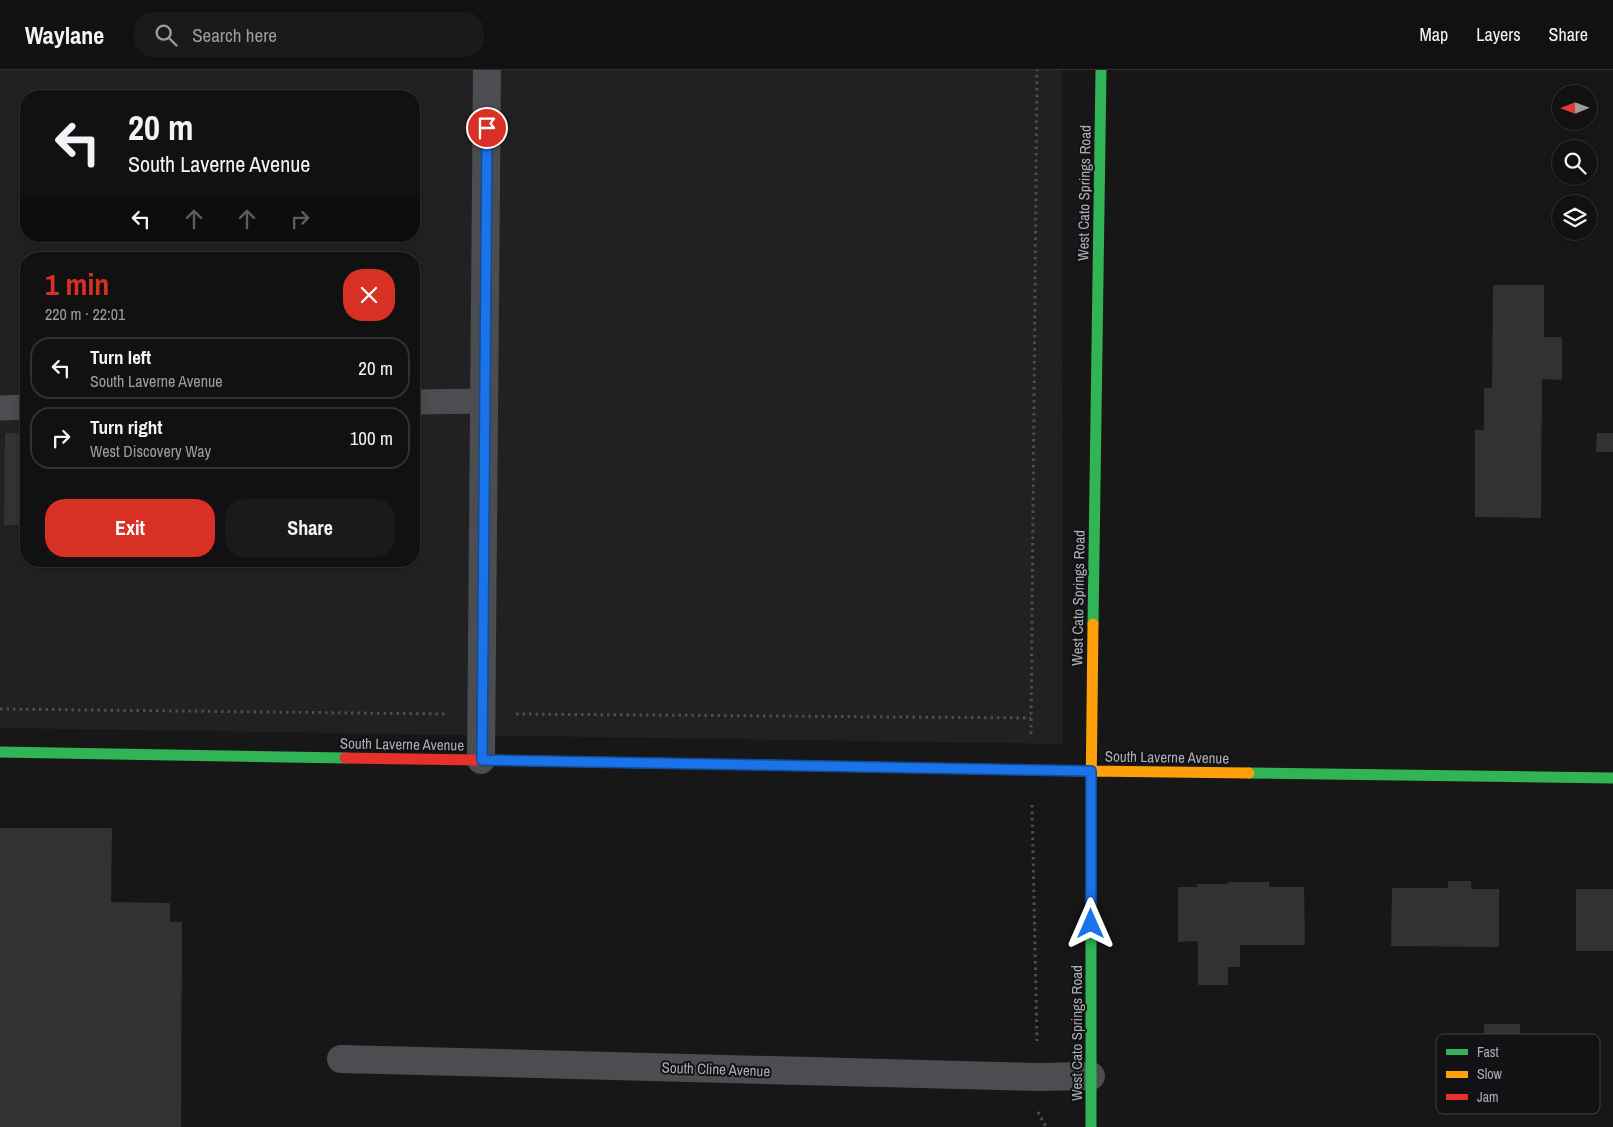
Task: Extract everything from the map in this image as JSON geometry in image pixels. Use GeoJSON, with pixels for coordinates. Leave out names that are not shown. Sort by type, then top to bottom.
{"type":"FeatureCollection","features":[{"type":"Feature","properties":{"kind":"street"},"geometry":{"type":"LineString","coordinates":[[482,760],[487,70]]}},
{"type":"Feature","properties":{"kind":"street","name":"West Cato Springs Road"},"geometry":{"type":"LineString","coordinates":[[1091,1127],[1091,771],[1101,70]]}},
{"type":"Feature","properties":{"kind":"street","name":"South Laverne Avenue"},"geometry":{"type":"LineString","coordinates":[[0,752],[1613,778]]}},
{"type":"Feature","properties":{"kind":"street","name":"South Cline Avenue"},"geometry":{"type":"LineString","coordinates":[[341,1059],[1038,1077],[1091,1076]]}},
{"type":"Feature","properties":{"kind":"lane"},"geometry":{"type":"LineString","coordinates":[[420,402],[484,401]]}},
{"type":"Feature","properties":{"kind":"lane"},"geometry":{"type":"LineString","coordinates":[[0,408],[20,407]]}},
{"type":"Feature","properties":{"kind":"path"},"geometry":{"type":"LineString","coordinates":[[1037,70],[1032,537],[1032,770],[1038,1112],[1046,1127]]}},
{"type":"Feature","properties":{"kind":"shaded area"},"geometry":{"type":"Polygon","coordinates":[[[0,70],[1062,70],[1063,744],[0,728],[0,70]]]}},
{"type":"Feature","properties":{"kind":"building"},"geometry":{"type":"Polygon","coordinates":[[[1493,285],[1544,285],[1544,337],[1562,337],[1562,380],[1542,379],[1541,518],[1475,517],[1475,430],[1484,430],[1484,388],[1492,388],[1493,285]]]}},
{"type":"Feature","properties":{"kind":"building"},"geometry":{"type":"Polygon","coordinates":[[[5,433],[20,433],[20,525],[4,525],[5,433]]]}},
{"type":"Feature","properties":{"kind":"building"},"geometry":{"type":"Polygon","coordinates":[[[1597,433],[1613,433],[1613,452],[1596,452],[1597,433]]]}},
{"type":"Feature","properties":{"kind":"building"},"geometry":{"type":"Polygon","coordinates":[[[0,828],[112,828],[111,902],[170,903],[170,922],[182,922],[181,1127],[0,1127],[0,828]]]}},
{"type":"Feature","properties":{"kind":"building"},"geometry":{"type":"Polygon","coordinates":[[[1448,881],[1471,881],[1471,889],[1499,889],[1499,947],[1391,946],[1392,888],[1448,888],[1448,881]]]}},
{"type":"Feature","properties":{"kind":"building"},"geometry":{"type":"Polygon","coordinates":[[[1228,882],[1269,882],[1269,887],[1304,887],[1305,945],[1240,945],[1240,967],[1228,967],[1228,985],[1198,985],[1198,941],[1178,942],[1178,887],[1197,887],[1197,884],[1228,884],[1228,882]]]}},
{"type":"Feature","properties":{"kind":"building"},"geometry":{"type":"Polygon","coordinates":[[[1576,889],[1613,889],[1613,951],[1576,951],[1576,889]]]}},
{"type":"Feature","properties":{"kind":"building"},"geometry":{"type":"Polygon","coordinates":[[[1484,1024],[1520,1024],[1520,1034],[1484,1034],[1484,1024]]]}},
{"type":"Feature","properties":{"kind":"traffic: fast"},"geometry":{"type":"LineString","coordinates":[[1093,624],[1101,70]]}},
{"type":"Feature","properties":{"kind":"traffic: fast"},"geometry":{"type":"LineString","coordinates":[[0,752],[345,758]]}},
{"type":"Feature","properties":{"kind":"traffic: fast"},"geometry":{"type":"LineString","coordinates":[[537,761],[1088,771]]}},
{"type":"Feature","properties":{"kind":"traffic: fast"},"geometry":{"type":"LineString","coordinates":[[1249,773],[1613,778]]}},
{"type":"Feature","properties":{"kind":"traffic: fast"},"geometry":{"type":"LineString","coordinates":[[1091,797],[1091,1127]]}},
{"type":"Feature","properties":{"kind":"traffic: slow"},"geometry":{"type":"LineString","coordinates":[[1091,797],[1093,624]]}},
{"type":"Feature","properties":{"kind":"traffic: slow"},"geometry":{"type":"LineString","coordinates":[[1088,771],[1249,773]]}},
{"type":"Feature","properties":{"kind":"traffic: jam"},"geometry":{"type":"LineString","coordinates":[[345,758],[537,761]]}},
{"type":"Feature","properties":{"kind":"route"},"geometry":{"type":"LineString","coordinates":[[487,128],[482,760],[1091,771],[1091,924]]}}]}
